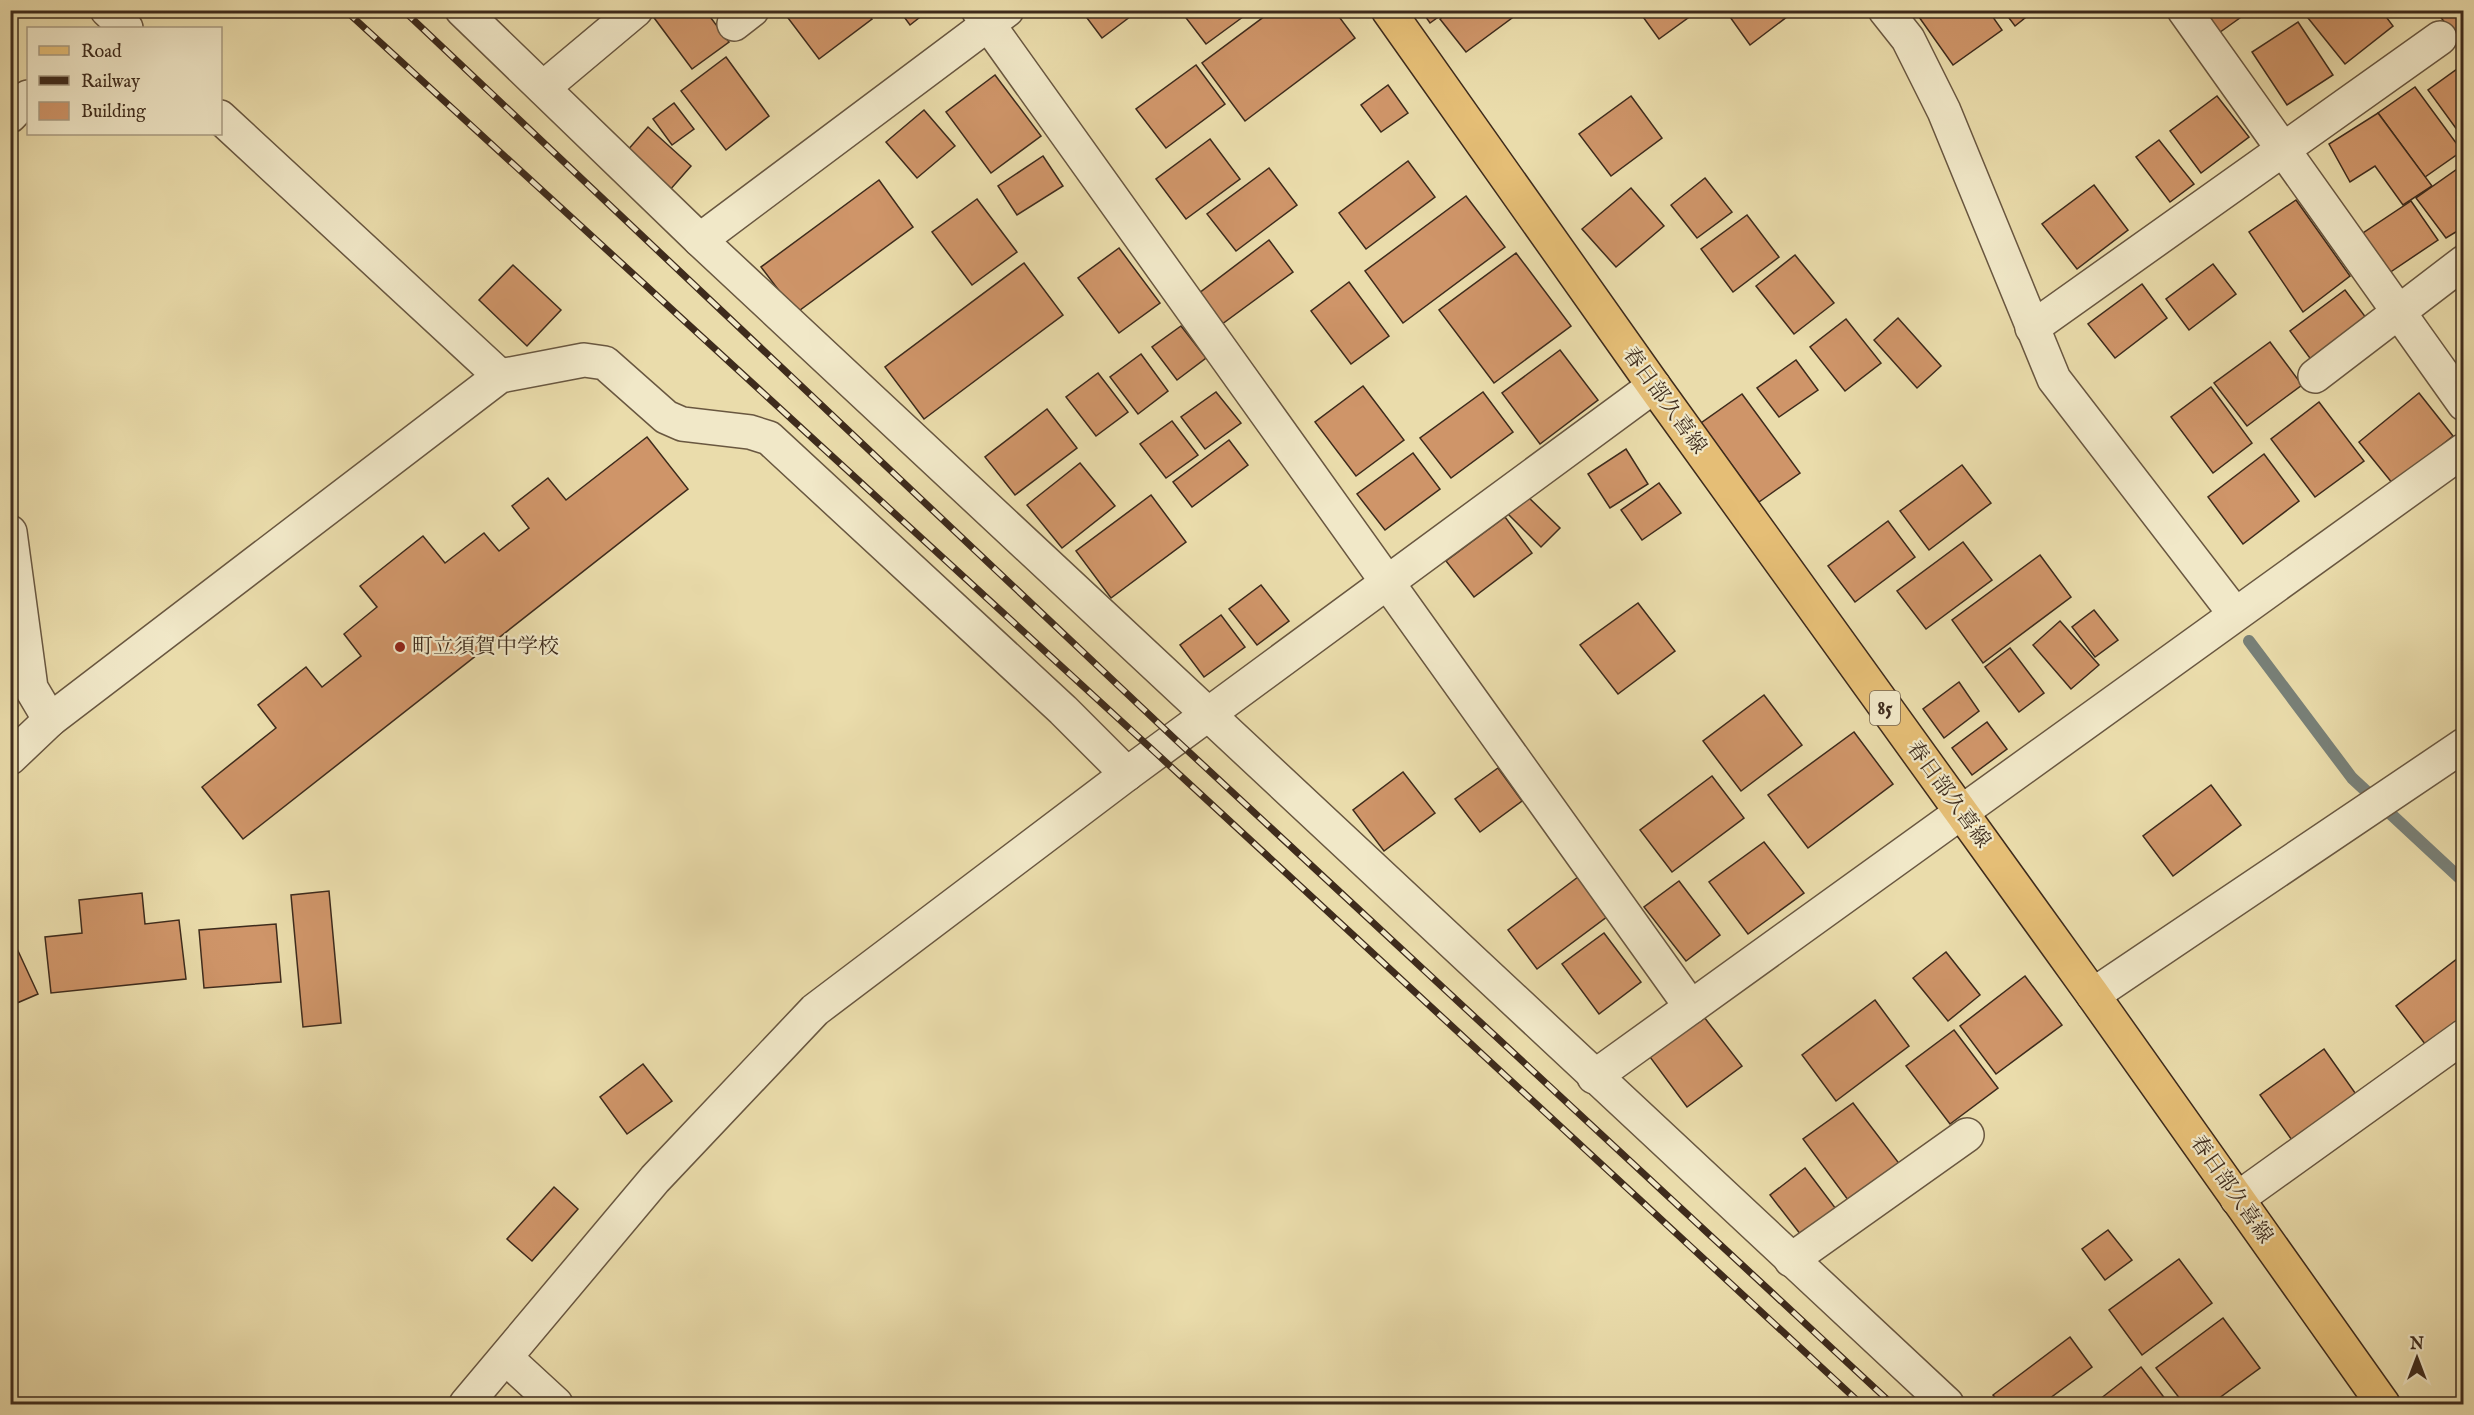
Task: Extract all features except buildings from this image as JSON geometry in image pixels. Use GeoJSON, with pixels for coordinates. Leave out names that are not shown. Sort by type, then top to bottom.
{"type":"FeatureCollection","features":[{"type":"Feature","properties":{"kind":"main road","name":"春日部久喜線"},"geometry":{"type":"LineString","coordinates":[[1388,10],[1654,386],[2093,995],[2383,1404]]}},
{"type":"Feature","properties":{"kind":"street"},"geometry":{"type":"LineString","coordinates":[[462,10],[700,240],[1210,715],[1594,1077],[1947,1404]]}},
{"type":"Feature","properties":{"kind":"street"},"geometry":{"type":"LineString","coordinates":[[543,88],[636,10]]}},
{"type":"Feature","properties":{"kind":"street"},"geometry":{"type":"LineString","coordinates":[[1885,10],[1908,39],[1944,111],[2054,379],[2235,614]]}},
{"type":"Feature","properties":{"kind":"street"},"geometry":{"type":"LineString","coordinates":[[2184,10],[2463,404]]}},
{"type":"Feature","properties":{"kind":"street"},"geometry":{"type":"LineString","coordinates":[[700,240],[991,15],[1386,581],[1691,1007]]}},
{"type":"Feature","properties":{"kind":"street"},"geometry":{"type":"LineString","coordinates":[[2032,328],[2440,38]]}},
{"type":"Feature","properties":{"kind":"street"},"geometry":{"type":"LineString","coordinates":[[10,116],[27,98]]}},
{"type":"Feature","properties":{"kind":"street"},"geometry":{"type":"LineString","coordinates":[[222,119],[500,376]]}},
{"type":"Feature","properties":{"kind":"street"},"geometry":{"type":"LineString","coordinates":[[2315,376],[2463,262]]}},
{"type":"Feature","properties":{"kind":"street"},"geometry":{"type":"LineString","coordinates":[[10,758],[50,720],[500,376],[584,360],[605,363],[666,417],[682,424],[750,432],[769,438],[1063,710],[1127,774]]}},
{"type":"Feature","properties":{"kind":"street"},"geometry":{"type":"LineString","coordinates":[[466,1404],[655,1179],[815,1010],[1386,581],[1654,386]]}},
{"type":"Feature","properties":{"kind":"street"},"geometry":{"type":"LineString","coordinates":[[1594,1077],[2463,450]]}},
{"type":"Feature","properties":{"kind":"street"},"geometry":{"type":"LineString","coordinates":[[10,532],[31,688],[50,720]]}},
{"type":"Feature","properties":{"kind":"street"},"geometry":{"type":"LineString","coordinates":[[2093,995],[2463,745]]}},
{"type":"Feature","properties":{"kind":"street"},"geometry":{"type":"LineString","coordinates":[[2237,1199],[2463,1036]]}},
{"type":"Feature","properties":{"kind":"street"},"geometry":{"type":"LineString","coordinates":[[1791,1260],[1967,1135]]}},
{"type":"Feature","properties":{"kind":"street"},"geometry":{"type":"LineString","coordinates":[[506,1358],[556,1404]]}},
{"type":"Feature","properties":{"kind":"waterway"},"geometry":{"type":"LineString","coordinates":[[2249,641],[2352,778],[2464,882]]}},
{"type":"Feature","properties":{"kind":"railway"},"geometry":{"type":"LineString","coordinates":[[345,10],[1156,753],[1861,1404]]}},
{"type":"Feature","properties":{"kind":"railway"},"geometry":{"type":"LineString","coordinates":[[403,10],[1175,739],[1892,1404]]}},
{"type":"Feature","properties":{"kind":"place","name":"町立須賀中学校"},"geometry":{"type":"Point","coordinates":[400,647]}}]}
